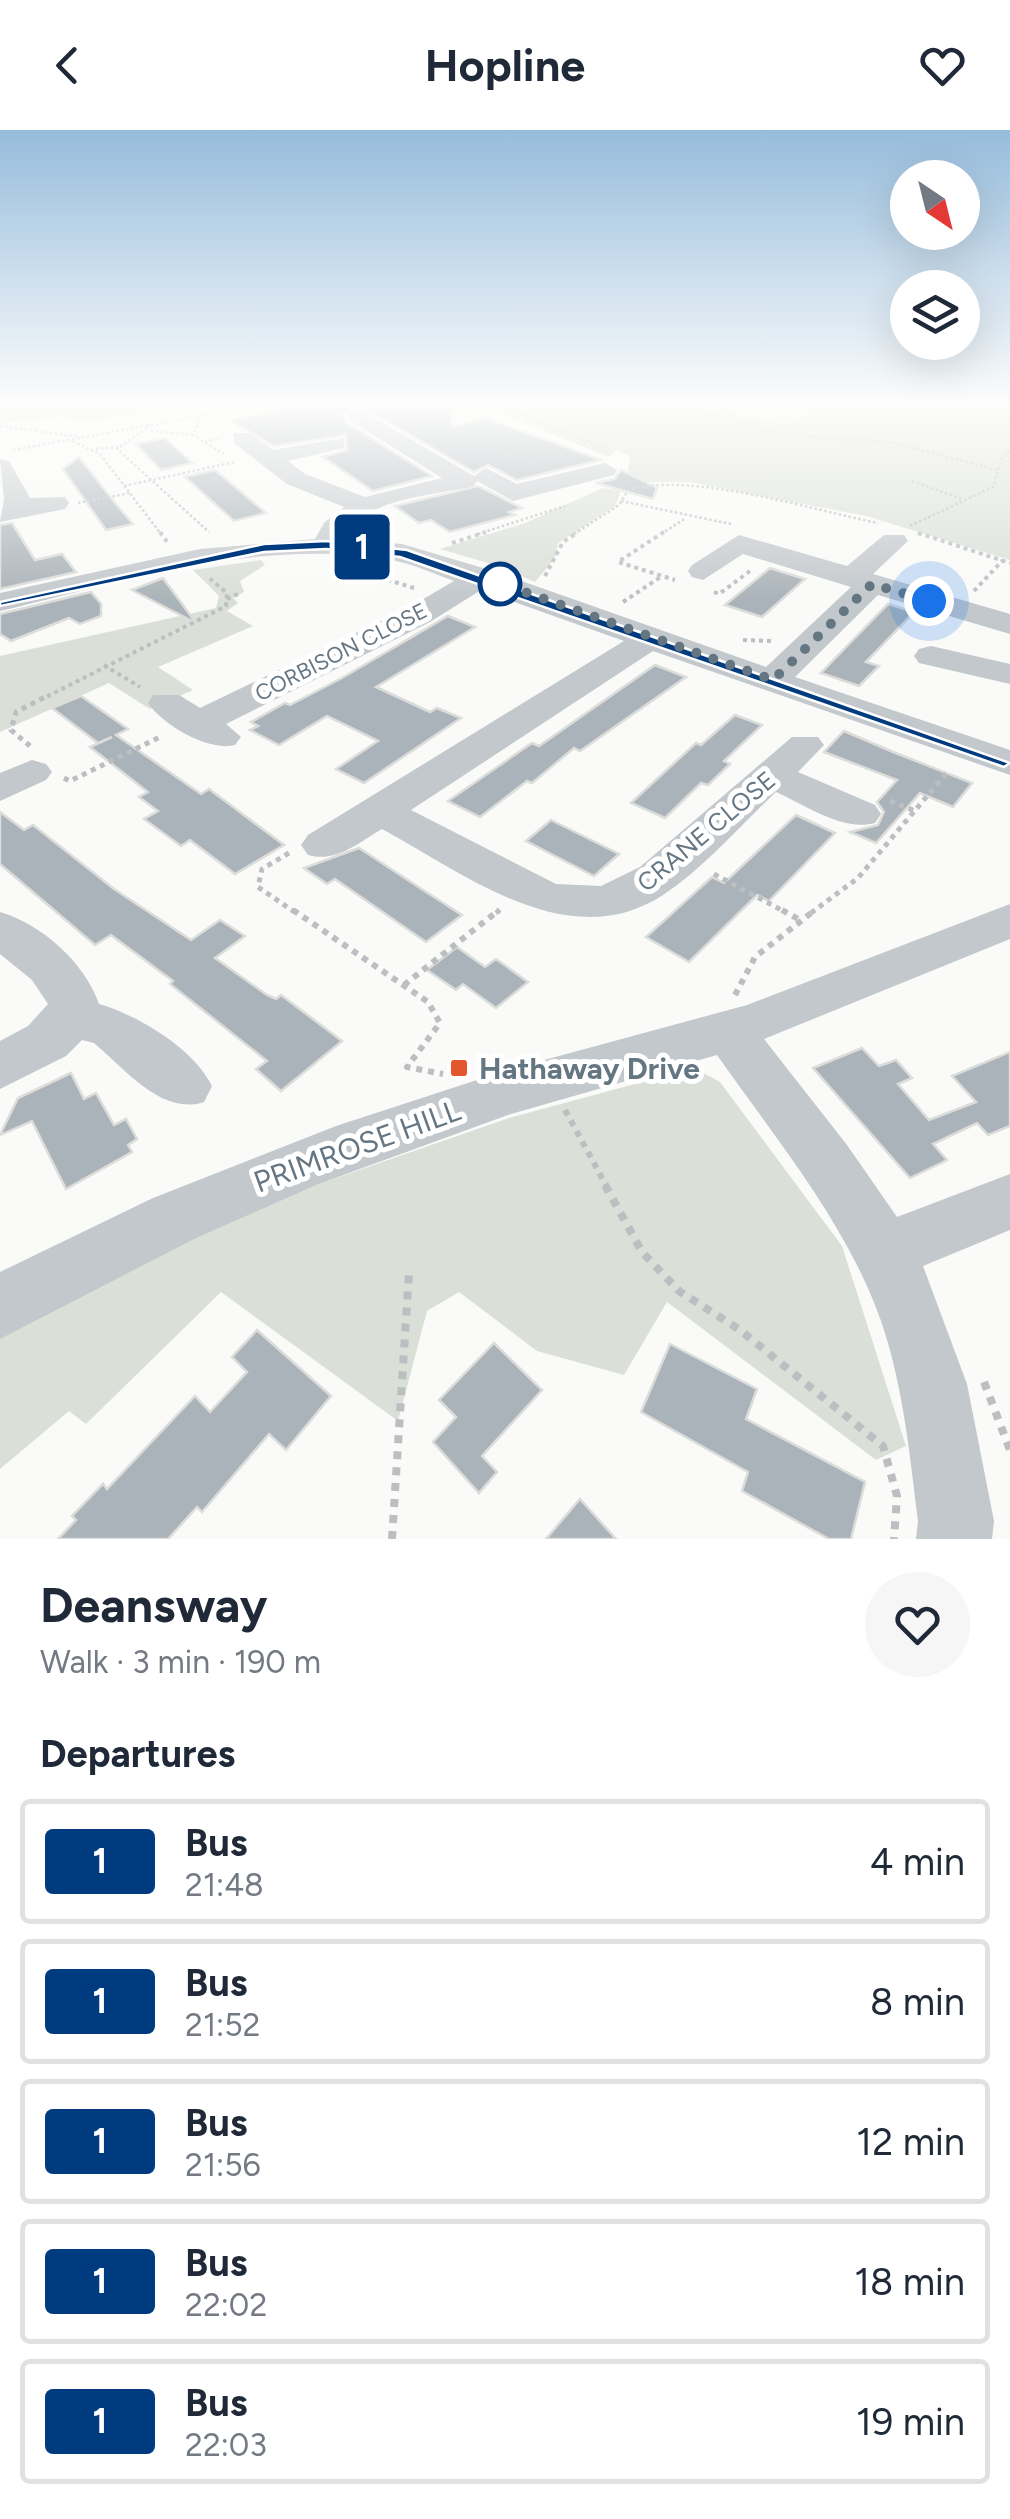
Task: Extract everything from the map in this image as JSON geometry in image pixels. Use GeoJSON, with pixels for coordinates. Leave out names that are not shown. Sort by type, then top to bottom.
{"type":"FeatureCollection","features":[{"type":"Feature","properties":{"kind":"street"},"geometry":{"type":"LineString","coordinates":[[4,471],[10,507],[67,503]]}},
{"type":"Feature","properties":{"kind":"street"},"geometry":{"type":"LineString","coordinates":[[296,471],[366,506]]}},
{"type":"Feature","properties":{"kind":"street"},"geometry":{"type":"LineString","coordinates":[[468,471],[513,493],[578,471]]}},
{"type":"Feature","properties":{"kind":"street"},"geometry":{"type":"LineString","coordinates":[[326,545],[347,516],[366,506],[508,471]]}},
{"type":"Feature","properties":{"kind":"street"},"geometry":{"type":"LineString","coordinates":[[773,680],[814,640],[898,532]]}},
{"type":"Feature","properties":{"kind":"street"},"geometry":{"type":"LineString","coordinates":[[703,571],[739,544],[1005,623],[967,666]]}},
{"type":"Feature","properties":{"kind":"street"},"geometry":{"type":"LineString","coordinates":[[0,602],[222,555],[326,545],[414,556],[1010,763]]}},
{"type":"Feature","properties":{"kind":"street","name":"CORBISON CLOSE"},"geometry":{"type":"LineString","coordinates":[[165,719],[213,732],[482,577]]}},
{"type":"Feature","properties":{"kind":"street"},"geometry":{"type":"LineString","coordinates":[[308,847],[381,811],[652,638]]}},
{"type":"Feature","properties":{"kind":"street"},"geometry":{"type":"LineString","coordinates":[[931,656],[1010,674]]}},
{"type":"Feature","properties":{"kind":"street","name":"CRANE CLOSE"},"geometry":{"type":"LineString","coordinates":[[381,811],[542,896],[566,902],[603,902],[645,887],[806,745]]}},
{"type":"Feature","properties":{"kind":"street"},"geometry":{"type":"LineString","coordinates":[[773,776],[877,821]]}},
{"type":"Feature","properties":{"kind":"street","name":"PRIMROSE HILL"},"geometry":{"type":"LineString","coordinates":[[0,1307],[151,1231],[304,1162],[549,1081],[732,1014],[863,982],[1010,920]]}},
{"type":"Feature","properties":{"kind":"street"},"geometry":{"type":"LineString","coordinates":[[0,930],[68,987],[74,1001],[72,1018],[47,1041],[0,1067]]}},
{"type":"Feature","properties":{"kind":"street"},"geometry":{"type":"LineString","coordinates":[[732,1014],[882,1253],[907,1303],[937,1398],[954,1539]]}},
{"type":"Feature","properties":{"kind":"street"},"geometry":{"type":"LineString","coordinates":[[72,1018],[111,1028],[128,1038],[185,1086]]}},
{"type":"Feature","properties":{"kind":"street"},"geometry":{"type":"LineString","coordinates":[[882,1253],[1010,1202]]}},
{"type":"Feature","properties":{"kind":"path"},"geometry":{"type":"LineString","coordinates":[[111,471],[178,555]]}},
{"type":"Feature","properties":{"kind":"path"},"geometry":{"type":"LineString","coordinates":[[142,471],[209,532]]}},
{"type":"Feature","properties":{"kind":"path"},"geometry":{"type":"LineString","coordinates":[[124,486],[182,471]]}},
{"type":"Feature","properties":{"kind":"path"},"geometry":{"type":"LineString","coordinates":[[898,532],[996,485],[998,471]]}},
{"type":"Feature","properties":{"kind":"path"},"geometry":{"type":"LineString","coordinates":[[912,481],[962,499]]}},
{"type":"Feature","properties":{"kind":"path"},"geometry":{"type":"LineString","coordinates":[[537,585],[558,558],[563,542],[614,508],[628,490],[644,485],[692,485],[1010,562]]}},
{"type":"Feature","properties":{"kind":"path"},"geometry":{"type":"LineString","coordinates":[[67,503],[130,493]]}},
{"type":"Feature","properties":{"kind":"path"},"geometry":{"type":"LineString","coordinates":[[414,556],[526,521],[578,499]]}},
{"type":"Feature","properties":{"kind":"path"},"geometry":{"type":"LineString","coordinates":[[958,609],[1003,560]]}},
{"type":"Feature","properties":{"kind":"path"},"geometry":{"type":"LineString","coordinates":[[197,568],[226,593],[226,599]]}},
{"type":"Feature","properties":{"kind":"path"},"geometry":{"type":"LineString","coordinates":[[610,610],[662,576]]}},
{"type":"Feature","properties":{"kind":"path"},"geometry":{"type":"LineString","coordinates":[[104,665],[165,719],[70,781],[32,772],[10,727],[16,712],[27,703],[104,665],[218,610],[226,599],[240,593]]}},
{"type":"Feature","properties":{"kind":"path"},"geometry":{"type":"LineString","coordinates":[[736,640],[814,640]]}},
{"type":"Feature","properties":{"kind":"path"},"geometry":{"type":"LineString","coordinates":[[0,727],[10,727]]}},
{"type":"Feature","properties":{"kind":"path"},"geometry":{"type":"LineString","coordinates":[[732,1014],[740,980],[765,948],[845,890],[956,761]]}},
{"type":"Feature","properties":{"kind":"path"},"geometry":{"type":"LineString","coordinates":[[884,849],[877,821],[915,811]]}},
{"type":"Feature","properties":{"kind":"path"},"geometry":{"type":"LineString","coordinates":[[308,847],[262,869],[258,887],[428,1002],[440,1023],[406,1067],[442,1074]]}},
{"type":"Feature","properties":{"kind":"path"},"geometry":{"type":"LineString","coordinates":[[738,886],[800,920]]}},
{"type":"Feature","properties":{"kind":"path"},"geometry":{"type":"LineString","coordinates":[[404,985],[515,898]]}},
{"type":"Feature","properties":{"kind":"path"},"geometry":{"type":"LineString","coordinates":[[549,1081],[642,1252],[659,1272],[678,1291],[740,1330],[882,1446],[897,1496],[894,1539]]}},
{"type":"Feature","properties":{"kind":"path"},"geometry":{"type":"LineString","coordinates":[[392,1539],[408,1272]]}},
{"type":"Feature","properties":{"kind":"shaded area"},"geometry":{"type":"Polygon","coordinates":[[[1010,471],[1010,560],[866,516],[689,482],[615,482],[627,473],[1010,471]]]}},
{"type":"Feature","properties":{"kind":"shaded area"},"geometry":{"type":"Polygon","coordinates":[[[603,488],[621,491],[615,506],[558,543],[555,558],[535,582],[440,549],[525,523],[603,488]]]}},
{"type":"Feature","properties":{"kind":"shaded area"},"geometry":{"type":"Polygon","coordinates":[[[261,560],[265,565],[240,581],[244,592],[233,598],[238,603],[227,611],[253,626],[158,667],[193,690],[150,709],[109,683],[0,732],[0,656],[216,608],[219,596],[193,570],[261,560]]]}},
{"type":"Feature","properties":{"kind":"shaded area"},"geometry":{"type":"Polygon","coordinates":[[[694,1068],[720,1082],[842,1246],[906,1446],[876,1460],[667,1302],[624,1375],[537,1351],[459,1292],[427,1311],[398,1421],[221,1292],[86,1424],[69,1411],[0,1469],[0,1330],[247,1209],[509,1118],[694,1068]]]}},
{"type":"Feature","properties":{"kind":"building"},"geometry":{"type":"Polygon","coordinates":[[[64,471],[90,471],[133,524],[106,530],[64,471]]]}},
{"type":"Feature","properties":{"kind":"building"},"geometry":{"type":"Polygon","coordinates":[[[216,471],[266,513],[234,521],[185,477],[216,471]]]}},
{"type":"Feature","properties":{"kind":"building"},"geometry":{"type":"Polygon","coordinates":[[[343,471],[424,471],[432,476],[373,491],[343,471]]]}},
{"type":"Feature","properties":{"kind":"building"},"geometry":{"type":"Polygon","coordinates":[[[499,471],[556,471],[517,480],[499,471]]]}},
{"type":"Feature","properties":{"kind":"building"},"geometry":{"type":"Polygon","coordinates":[[[623,471],[657,488],[653,499],[596,483],[615,479],[623,471]]]}},
{"type":"Feature","properties":{"kind":"building"},"geometry":{"type":"Polygon","coordinates":[[[478,486],[522,508],[509,512],[515,515],[450,532],[431,520],[419,523],[395,506],[478,486]]]}},
{"type":"Feature","properties":{"kind":"building"},"geometry":{"type":"Polygon","coordinates":[[[12,523],[35,560],[62,554],[76,572],[0,589],[0,525],[12,523]]]}},
{"type":"Feature","properties":{"kind":"building"},"geometry":{"type":"Polygon","coordinates":[[[770,568],[805,579],[762,617],[725,605],[770,568]]]}},
{"type":"Feature","properties":{"kind":"building"},"geometry":{"type":"Polygon","coordinates":[[[163,578],[196,623],[132,590],[163,578]]]}},
{"type":"Feature","properties":{"kind":"building"},"geometry":{"type":"Polygon","coordinates":[[[91,592],[101,604],[101,616],[80,624],[69,618],[11,641],[0,634],[0,614],[91,592]]]}},
{"type":"Feature","properties":{"kind":"building"},"geometry":{"type":"Polygon","coordinates":[[[888,604],[914,612],[866,662],[879,666],[859,686],[821,673],[888,604]]]}},
{"type":"Feature","properties":{"kind":"building"},"geometry":{"type":"Polygon","coordinates":[[[448,616],[475,627],[376,687],[430,712],[437,708],[461,718],[364,783],[336,769],[378,741],[327,716],[279,745],[250,730],[258,726],[251,722],[342,678],[448,616]]]}},
{"type":"Feature","properties":{"kind":"building"},"geometry":{"type":"Polygon","coordinates":[[[655,665],[686,677],[580,751],[574,748],[532,783],[527,781],[480,817],[448,801],[532,743],[539,746],[655,665]]]}},
{"type":"Feature","properties":{"kind":"building"},"geometry":{"type":"Polygon","coordinates":[[[81,696],[128,729],[116,735],[201,794],[209,789],[284,845],[235,874],[190,840],[181,846],[144,819],[158,811],[139,797],[148,792],[90,747],[112,737],[98,743],[52,708],[81,696]]]}},
{"type":"Feature","properties":{"kind":"building"},"geometry":{"type":"Polygon","coordinates":[[[735,715],[762,725],[724,761],[730,764],[708,785],[701,783],[665,818],[631,803],[696,743],[701,745],[735,715]]]}},
{"type":"Feature","properties":{"kind":"building"},"geometry":{"type":"Polygon","coordinates":[[[844,731],[972,783],[953,807],[920,793],[876,843],[850,832],[878,825],[884,812],[877,802],[897,780],[824,752],[844,731]]]}},
{"type":"Feature","properties":{"kind":"building"},"geometry":{"type":"Polygon","coordinates":[[[0,812],[24,830],[33,825],[114,889],[191,940],[220,920],[245,936],[215,958],[267,995],[276,999],[281,995],[342,1041],[281,1091],[256,1069],[267,1061],[170,984],[173,981],[111,935],[95,945],[0,864],[0,812]]]}},
{"type":"Feature","properties":{"kind":"building"},"geometry":{"type":"Polygon","coordinates":[[[796,815],[835,833],[769,901],[757,895],[689,962],[646,937],[712,877],[724,883],[796,815]]]}},
{"type":"Feature","properties":{"kind":"building"},"geometry":{"type":"Polygon","coordinates":[[[551,820],[619,854],[594,876],[526,841],[551,820]]]}},
{"type":"Feature","properties":{"kind":"building"},"geometry":{"type":"Polygon","coordinates":[[[359,848],[462,915],[426,942],[335,879],[327,884],[304,868],[359,848]]]}},
{"type":"Feature","properties":{"kind":"building"},"geometry":{"type":"Polygon","coordinates":[[[457,947],[485,967],[496,959],[528,982],[496,1008],[463,984],[456,990],[427,970],[457,947]]]}},
{"type":"Feature","properties":{"kind":"building"},"geometry":{"type":"Polygon","coordinates":[[[862,1048],[879,1066],[896,1060],[912,1078],[898,1084],[929,1120],[976,1102],[952,1076],[1010,1052],[1010,1126],[988,1135],[977,1123],[933,1144],[947,1160],[910,1178],[813,1068],[862,1048]]]}},
{"type":"Feature","properties":{"kind":"building"},"geometry":{"type":"Polygon","coordinates":[[[71,1073],[84,1099],[96,1093],[114,1125],[126,1119],[137,1139],[128,1145],[132,1152],[66,1189],[32,1121],[0,1135],[18,1098],[71,1073]]]}},
{"type":"Feature","properties":{"kind":"building"},"geometry":{"type":"Polygon","coordinates":[[[257,1330],[331,1396],[286,1450],[269,1434],[202,1512],[197,1507],[168,1539],[58,1539],[76,1520],[72,1516],[103,1484],[107,1489],[195,1396],[210,1412],[247,1372],[232,1357],[257,1330]]]}},
{"type":"Feature","properties":{"kind":"building"},"geometry":{"type":"Polygon","coordinates":[[[494,1343],[542,1390],[482,1456],[497,1472],[479,1493],[433,1442],[456,1417],[439,1400],[494,1343]]]}},
{"type":"Feature","properties":{"kind":"building"},"geometry":{"type":"Polygon","coordinates":[[[670,1344],[757,1389],[746,1419],[865,1482],[851,1539],[829,1539],[742,1491],[748,1472],[641,1412],[670,1344]]]}},
{"type":"Feature","properties":{"kind":"building"},"geometry":{"type":"Polygon","coordinates":[[[580,1499],[616,1539],[546,1539],[580,1499]]]}},
{"type":"Feature","properties":{"kind":"bus line","name":"1"},"geometry":{"type":"LineString","coordinates":[[0,602],[264,548],[355,546],[402,553],[488,579],[1010,763]]}},
{"type":"Feature","properties":{"kind":"place","name":"Hathaway Drive"},"geometry":{"type":"Point","coordinates":[459,1068]}},
{"type":"Feature","properties":{"kind":"route"},"geometry":{"type":"LineString","coordinates":[[500,584],[488,579],[773,680],[872,584],[929,601]]}}]}
